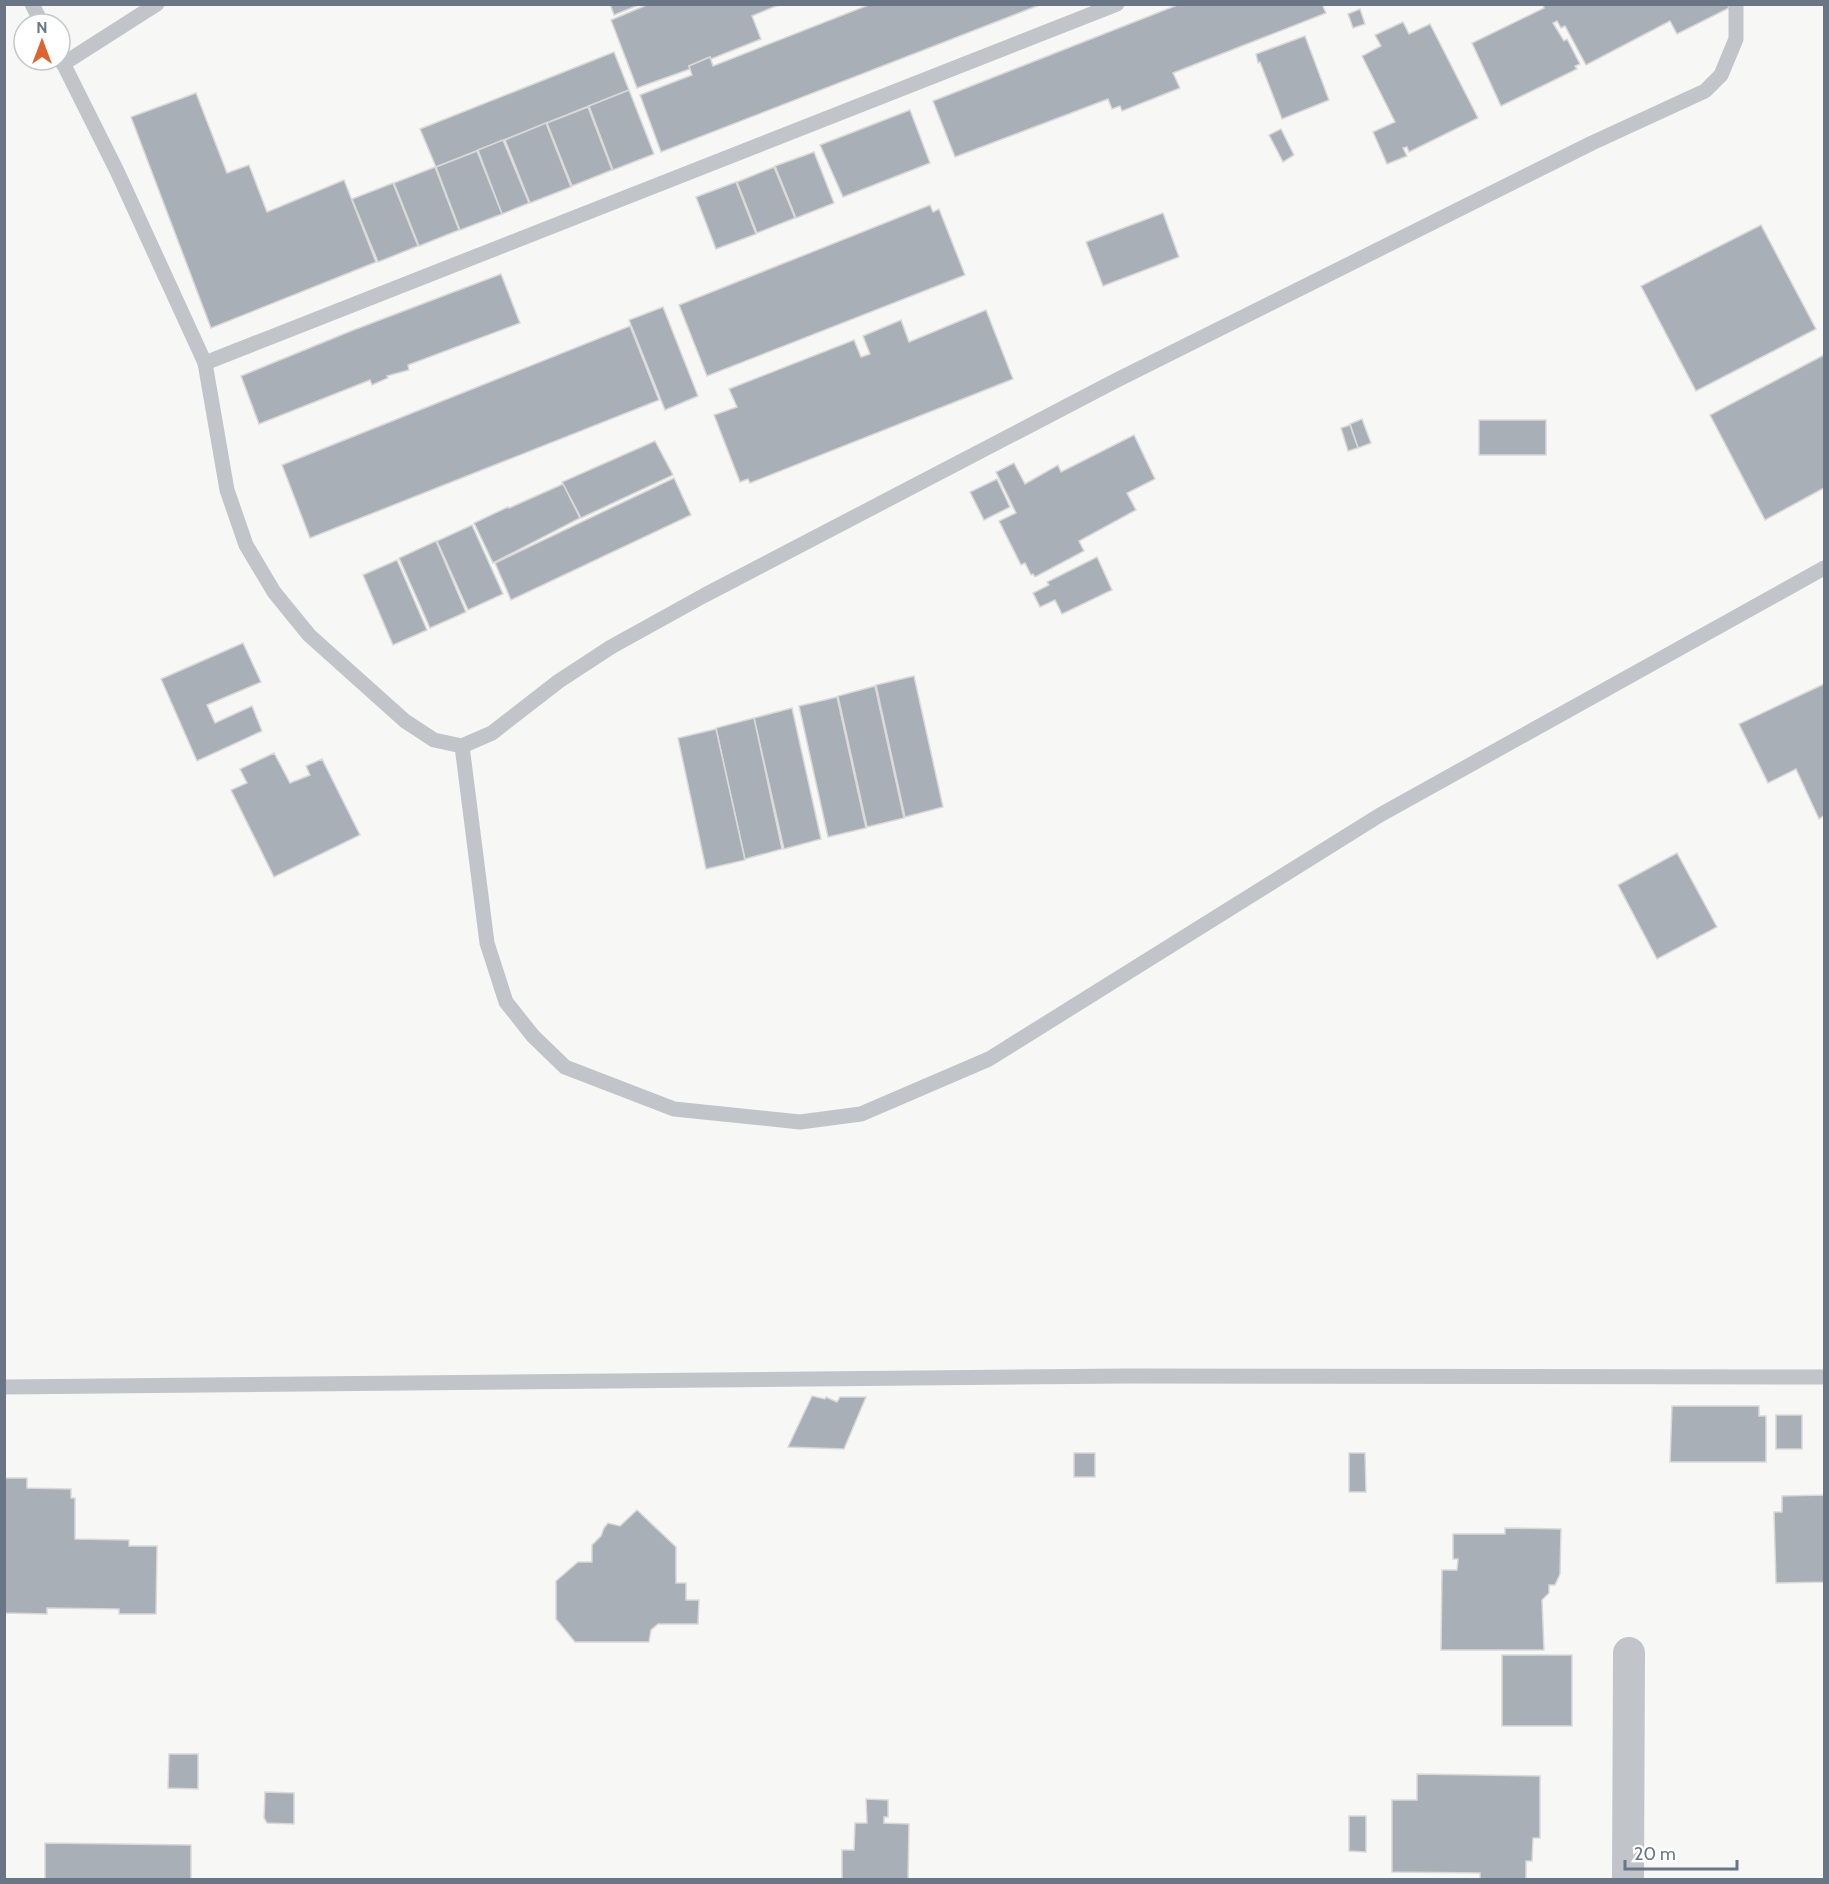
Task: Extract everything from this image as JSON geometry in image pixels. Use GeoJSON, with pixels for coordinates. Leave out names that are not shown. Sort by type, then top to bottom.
{"type":"FeatureCollection","features":[{"type":"Feature","properties":{"kind":"street"},"geometry":{"type":"LineString","coordinates":[[1628,1880],[1629,1653]]}},
{"type":"Feature","properties":{"kind":"lane"},"geometry":{"type":"LineString","coordinates":[[72,54],[157,4]]}},
{"type":"Feature","properties":{"kind":"lane"},"geometry":{"type":"LineString","coordinates":[[206,363],[1117,4]]}},
{"type":"Feature","properties":{"kind":"lane"},"geometry":{"type":"LineString","coordinates":[[68,72],[117,171],[206,363],[227,490],[246,545],[274,592],[309,635],[405,721],[434,740],[462,746],[492,733],[559,681],[611,647],[716,589],[1126,375],[1592,143],[1705,91],[1721,75],[1736,39],[1736,4]]}},
{"type":"Feature","properties":{"kind":"lane"},"geometry":{"type":"LineString","coordinates":[[462,746],[487,943],[507,1002],[533,1036],[565,1067],[674,1109],[800,1122],[861,1114],[989,1059],[1380,815],[1824,568]]}},
{"type":"Feature","properties":{"kind":"lane"},"geometry":{"type":"LineString","coordinates":[[4,1387],[1128,1376],[1824,1377]]}},
{"type":"Feature","properties":{"kind":"building"},"geometry":{"type":"Polygon","coordinates":[[[610,4],[641,4],[614,15],[610,4]]]}},
{"type":"Feature","properties":{"kind":"building"},"geometry":{"type":"Polygon","coordinates":[[[649,4],[781,4],[752,16],[761,39],[711,59],[710,57],[689,66],[690,69],[637,88],[611,20],[649,4]]]}},
{"type":"Feature","properties":{"kind":"building"},"geometry":{"type":"Polygon","coordinates":[[[871,4],[1042,4],[661,152],[640,95],[692,75],[689,66],[710,57],[713,66],[871,4]]]}},
{"type":"Feature","properties":{"kind":"building"},"geometry":{"type":"Polygon","coordinates":[[[1180,4],[1322,4],[1326,13],[1173,73],[1180,88],[1122,111],[1120,106],[1112,109],[1108,99],[955,157],[933,101],[1180,4]]]}},
{"type":"Feature","properties":{"kind":"building"},"geometry":{"type":"Polygon","coordinates":[[[1543,4],[1727,4],[1729,8],[1677,34],[1670,21],[1586,65],[1565,26],[1561,28],[1557,21],[1553,23],[1564,41],[1567,39],[1580,64],[1575,66],[1577,69],[1501,106],[1472,43],[1544,8],[1543,4]]]}},
{"type":"Feature","properties":{"kind":"building"},"geometry":{"type":"Polygon","coordinates":[[[1360,9],[1365,24],[1353,28],[1348,14],[1360,9]]]}},
{"type":"Feature","properties":{"kind":"building"},"geometry":{"type":"Polygon","coordinates":[[[1403,22],[1409,34],[1430,24],[1478,118],[1409,152],[1407,147],[1403,148],[1407,156],[1387,164],[1373,132],[1395,122],[1362,56],[1381,46],[1375,35],[1403,22]]]}},
{"type":"Feature","properties":{"kind":"building"},"geometry":{"type":"Polygon","coordinates":[[[1305,36],[1329,100],[1282,119],[1256,54],[1305,36]]]}},
{"type":"Feature","properties":{"kind":"building"},"geometry":{"type":"Polygon","coordinates":[[[614,52],[629,90],[436,167],[420,129],[614,52]]]}},
{"type":"Feature","properties":{"kind":"building"},"geometry":{"type":"Polygon","coordinates":[[[629,90],[654,154],[613,170],[589,106],[629,90]]]}},
{"type":"Feature","properties":{"kind":"building"},"geometry":{"type":"Polygon","coordinates":[[[196,93],[227,173],[249,165],[267,212],[344,180],[376,262],[211,328],[131,117],[196,93]]]}},
{"type":"Feature","properties":{"kind":"building"},"geometry":{"type":"Polygon","coordinates":[[[588,107],[612,170],[572,186],[547,123],[588,107]]]}},
{"type":"Feature","properties":{"kind":"building"},"geometry":{"type":"Polygon","coordinates":[[[910,110],[930,163],[843,197],[820,145],[910,110]]]}},
{"type":"Feature","properties":{"kind":"building"},"geometry":{"type":"Polygon","coordinates":[[[546,123],[571,187],[530,203],[505,140],[546,123]]]}},
{"type":"Feature","properties":{"kind":"building"},"geometry":{"type":"Polygon","coordinates":[[[1281,129],[1294,155],[1283,162],[1269,135],[1281,129]]]}},
{"type":"Feature","properties":{"kind":"building"},"geometry":{"type":"Polygon","coordinates":[[[503,140],[529,203],[502,214],[478,150],[503,140]]]}},
{"type":"Feature","properties":{"kind":"building"},"geometry":{"type":"Polygon","coordinates":[[[477,151],[502,214],[460,230],[436,167],[477,151]]]}},
{"type":"Feature","properties":{"kind":"building"},"geometry":{"type":"Polygon","coordinates":[[[814,152],[834,203],[796,218],[775,166],[814,152]]]}},
{"type":"Feature","properties":{"kind":"building"},"geometry":{"type":"Polygon","coordinates":[[[435,167],[459,230],[419,246],[394,183],[435,167]]]}},
{"type":"Feature","properties":{"kind":"building"},"geometry":{"type":"Polygon","coordinates":[[[774,167],[795,218],[757,233],[737,182],[774,167]]]}},
{"type":"Feature","properties":{"kind":"building"},"geometry":{"type":"Polygon","coordinates":[[[736,182],[756,234],[716,249],[696,197],[736,182]]]}},
{"type":"Feature","properties":{"kind":"building"},"geometry":{"type":"Polygon","coordinates":[[[393,183],[418,246],[378,262],[352,199],[393,183]]]}},
{"type":"Feature","properties":{"kind":"building"},"geometry":{"type":"Polygon","coordinates":[[[930,205],[933,212],[939,209],[965,275],[707,376],[679,305],[930,205]]]}},
{"type":"Feature","properties":{"kind":"building"},"geometry":{"type":"Polygon","coordinates":[[[1163,213],[1179,257],[1103,286],[1086,242],[1163,213]]]}},
{"type":"Feature","properties":{"kind":"building"},"geometry":{"type":"Polygon","coordinates":[[[1761,225],[1816,329],[1696,391],[1641,286],[1761,225]]]}},
{"type":"Feature","properties":{"kind":"building"},"geometry":{"type":"Polygon","coordinates":[[[501,274],[520,323],[408,365],[409,370],[387,376],[388,378],[372,385],[370,380],[259,424],[241,376],[501,274]]]}},
{"type":"Feature","properties":{"kind":"building"},"geometry":{"type":"Polygon","coordinates":[[[663,307],[698,396],[665,410],[629,320],[663,307]]]}},
{"type":"Feature","properties":{"kind":"building"},"geometry":{"type":"Polygon","coordinates":[[[986,310],[1013,379],[750,483],[748,479],[740,482],[714,415],[737,407],[729,389],[854,340],[861,357],[870,354],[863,336],[901,320],[909,342],[986,310]]]}},
{"type":"Feature","properties":{"kind":"building"},"geometry":{"type":"Polygon","coordinates":[[[630,326],[659,400],[310,538],[282,465],[630,326]]]}},
{"type":"Feature","properties":{"kind":"building"},"geometry":{"type":"Polygon","coordinates":[[[1824,355],[1824,488],[1765,520],[1710,415],[1824,355]]]}},
{"type":"Feature","properties":{"kind":"building"},"geometry":{"type":"Polygon","coordinates":[[[1362,419],[1371,443],[1358,448],[1350,424],[1362,419]]]}},
{"type":"Feature","properties":{"kind":"building"},"geometry":{"type":"Polygon","coordinates":[[[1479,420],[1546,420],[1546,455],[1479,455],[1479,420]]]}},
{"type":"Feature","properties":{"kind":"building"},"geometry":{"type":"Polygon","coordinates":[[[1350,425],[1358,448],[1348,451],[1341,428],[1350,425]]]}},
{"type":"Feature","properties":{"kind":"building"},"geometry":{"type":"Polygon","coordinates":[[[1134,435],[1155,479],[1127,493],[1136,510],[1079,541],[1084,551],[1035,577],[1031,575],[1025,563],[1021,565],[999,521],[1016,513],[996,472],[1014,463],[1025,484],[1058,465],[1061,472],[1134,435]]]}},
{"type":"Feature","properties":{"kind":"building"},"geometry":{"type":"Polygon","coordinates":[[[655,441],[673,475],[581,518],[562,482],[655,441]]]}},
{"type":"Feature","properties":{"kind":"building"},"geometry":{"type":"Polygon","coordinates":[[[674,478],[691,515],[511,600],[495,563],[674,478]]]}},
{"type":"Feature","properties":{"kind":"building"},"geometry":{"type":"Polygon","coordinates":[[[997,479],[1010,507],[984,520],[970,492],[997,479]]]}},
{"type":"Feature","properties":{"kind":"building"},"geometry":{"type":"Polygon","coordinates":[[[563,484],[580,518],[493,563],[474,523],[563,484]]]}},
{"type":"Feature","properties":{"kind":"building"},"geometry":{"type":"Polygon","coordinates":[[[472,525],[503,594],[468,610],[437,541],[472,525]]]}},
{"type":"Feature","properties":{"kind":"building"},"geometry":{"type":"Polygon","coordinates":[[[436,541],[466,612],[430,628],[399,558],[436,541]]]}},
{"type":"Feature","properties":{"kind":"building"},"geometry":{"type":"Polygon","coordinates":[[[1097,557],[1112,590],[1062,614],[1055,600],[1040,607],[1033,593],[1049,585],[1047,582],[1097,557]]]}},
{"type":"Feature","properties":{"kind":"building"},"geometry":{"type":"Polygon","coordinates":[[[397,560],[427,630],[393,645],[363,575],[397,560]]]}},
{"type":"Feature","properties":{"kind":"building"},"geometry":{"type":"Polygon","coordinates":[[[243,643],[261,682],[207,705],[215,723],[252,706],[262,731],[197,761],[161,679],[243,643]]]}},
{"type":"Feature","properties":{"kind":"building"},"geometry":{"type":"Polygon","coordinates":[[[914,676],[943,807],[905,817],[876,685],[914,676]]]}},
{"type":"Feature","properties":{"kind":"building"},"geometry":{"type":"Polygon","coordinates":[[[1824,684],[1824,816],[1819,819],[1796,769],[1768,783],[1739,724],[1824,684]]]}},
{"type":"Feature","properties":{"kind":"building"},"geometry":{"type":"Polygon","coordinates":[[[875,686],[904,818],[867,827],[838,696],[875,686]]]}},
{"type":"Feature","properties":{"kind":"building"},"geometry":{"type":"Polygon","coordinates":[[[837,697],[866,828],[828,837],[799,706],[837,697]]]}},
{"type":"Feature","properties":{"kind":"building"},"geometry":{"type":"Polygon","coordinates":[[[792,708],[821,839],[784,849],[754,718],[792,708]]]}},
{"type":"Feature","properties":{"kind":"building"},"geometry":{"type":"Polygon","coordinates":[[[754,718],[782,849],[745,859],[716,728],[754,718]]]}},
{"type":"Feature","properties":{"kind":"building"},"geometry":{"type":"Polygon","coordinates":[[[716,729],[745,860],[706,869],[678,738],[716,729]]]}},
{"type":"Feature","properties":{"kind":"building"},"geometry":{"type":"Polygon","coordinates":[[[274,753],[290,783],[310,775],[306,766],[322,759],[360,835],[274,877],[231,790],[247,783],[240,769],[274,753]]]}},
{"type":"Feature","properties":{"kind":"building"},"geometry":{"type":"Polygon","coordinates":[[[1677,853],[1717,927],[1657,959],[1618,885],[1677,853]]]}},
{"type":"Feature","properties":{"kind":"building"},"geometry":{"type":"Polygon","coordinates":[[[812,1396],[825,1399],[826,1397],[837,1402],[840,1397],[866,1397],[844,1449],[788,1447],[812,1396]]]}},
{"type":"Feature","properties":{"kind":"building"},"geometry":{"type":"Polygon","coordinates":[[[1672,1406],[1759,1406],[1759,1416],[1766,1416],[1766,1462],[1670,1462],[1672,1406]]]}},
{"type":"Feature","properties":{"kind":"building"},"geometry":{"type":"Polygon","coordinates":[[[1776,1415],[1802,1415],[1802,1449],[1776,1449],[1776,1415]]]}},
{"type":"Feature","properties":{"kind":"building"},"geometry":{"type":"Polygon","coordinates":[[[1074,1453],[1095,1453],[1095,1477],[1074,1477],[1074,1453]]]}},
{"type":"Feature","properties":{"kind":"building"},"geometry":{"type":"Polygon","coordinates":[[[1349,1453],[1365,1453],[1366,1492],[1349,1492],[1349,1453]]]}},
{"type":"Feature","properties":{"kind":"building"},"geometry":{"type":"Polygon","coordinates":[[[4,1478],[27,1478],[27,1488],[71,1489],[71,1498],[75,1498],[75,1539],[129,1540],[129,1546],[157,1546],[156,1614],[119,1614],[119,1609],[47,1608],[47,1614],[4,1613],[4,1478]]]}},
{"type":"Feature","properties":{"kind":"building"},"geometry":{"type":"Polygon","coordinates":[[[1824,1495],[1824,1582],[1776,1583],[1774,1512],[1782,1512],[1782,1496],[1824,1495]]]}},
{"type":"Feature","properties":{"kind":"building"},"geometry":{"type":"Polygon","coordinates":[[[637,1510],[676,1547],[676,1583],[686,1583],[686,1600],[699,1600],[698,1624],[658,1624],[651,1630],[649,1642],[575,1642],[556,1619],[556,1581],[578,1562],[592,1562],[592,1545],[601,1536],[608,1523],[620,1526],[637,1510]]]}},
{"type":"Feature","properties":{"kind":"building"},"geometry":{"type":"Polygon","coordinates":[[[1505,1528],[1561,1529],[1560,1574],[1555,1585],[1549,1585],[1549,1593],[1542,1600],[1544,1650],[1441,1650],[1442,1570],[1457,1570],[1458,1559],[1453,1559],[1453,1534],[1505,1534],[1505,1528]]]}},
{"type":"Feature","properties":{"kind":"building"},"geometry":{"type":"Polygon","coordinates":[[[1502,1655],[1572,1655],[1572,1726],[1502,1726],[1502,1655]]]}},
{"type":"Feature","properties":{"kind":"building"},"geometry":{"type":"Polygon","coordinates":[[[169,1754],[198,1754],[198,1789],[168,1788],[169,1754]]]}},
{"type":"Feature","properties":{"kind":"building"},"geometry":{"type":"Polygon","coordinates":[[[1417,1774],[1540,1776],[1540,1838],[1533,1838],[1532,1861],[1526,1861],[1526,1880],[1480,1880],[1480,1873],[1392,1872],[1392,1800],[1417,1800],[1417,1774]]]}},
{"type":"Feature","properties":{"kind":"building"},"geometry":{"type":"Polygon","coordinates":[[[265,1792],[294,1793],[294,1824],[267,1823],[264,1818],[265,1792]]]}},
{"type":"Feature","properties":{"kind":"building"},"geometry":{"type":"Polygon","coordinates":[[[866,1799],[888,1800],[888,1817],[884,1817],[884,1823],[909,1824],[908,1880],[842,1880],[842,1850],[854,1850],[855,1823],[867,1823],[866,1799]]]}},
{"type":"Feature","properties":{"kind":"building"},"geometry":{"type":"Polygon","coordinates":[[[1349,1816],[1366,1816],[1366,1852],[1349,1851],[1349,1816]]]}},
{"type":"Feature","properties":{"kind":"building"},"geometry":{"type":"Polygon","coordinates":[[[45,1843],[191,1845],[191,1880],[45,1880],[45,1843]]]}}]}
